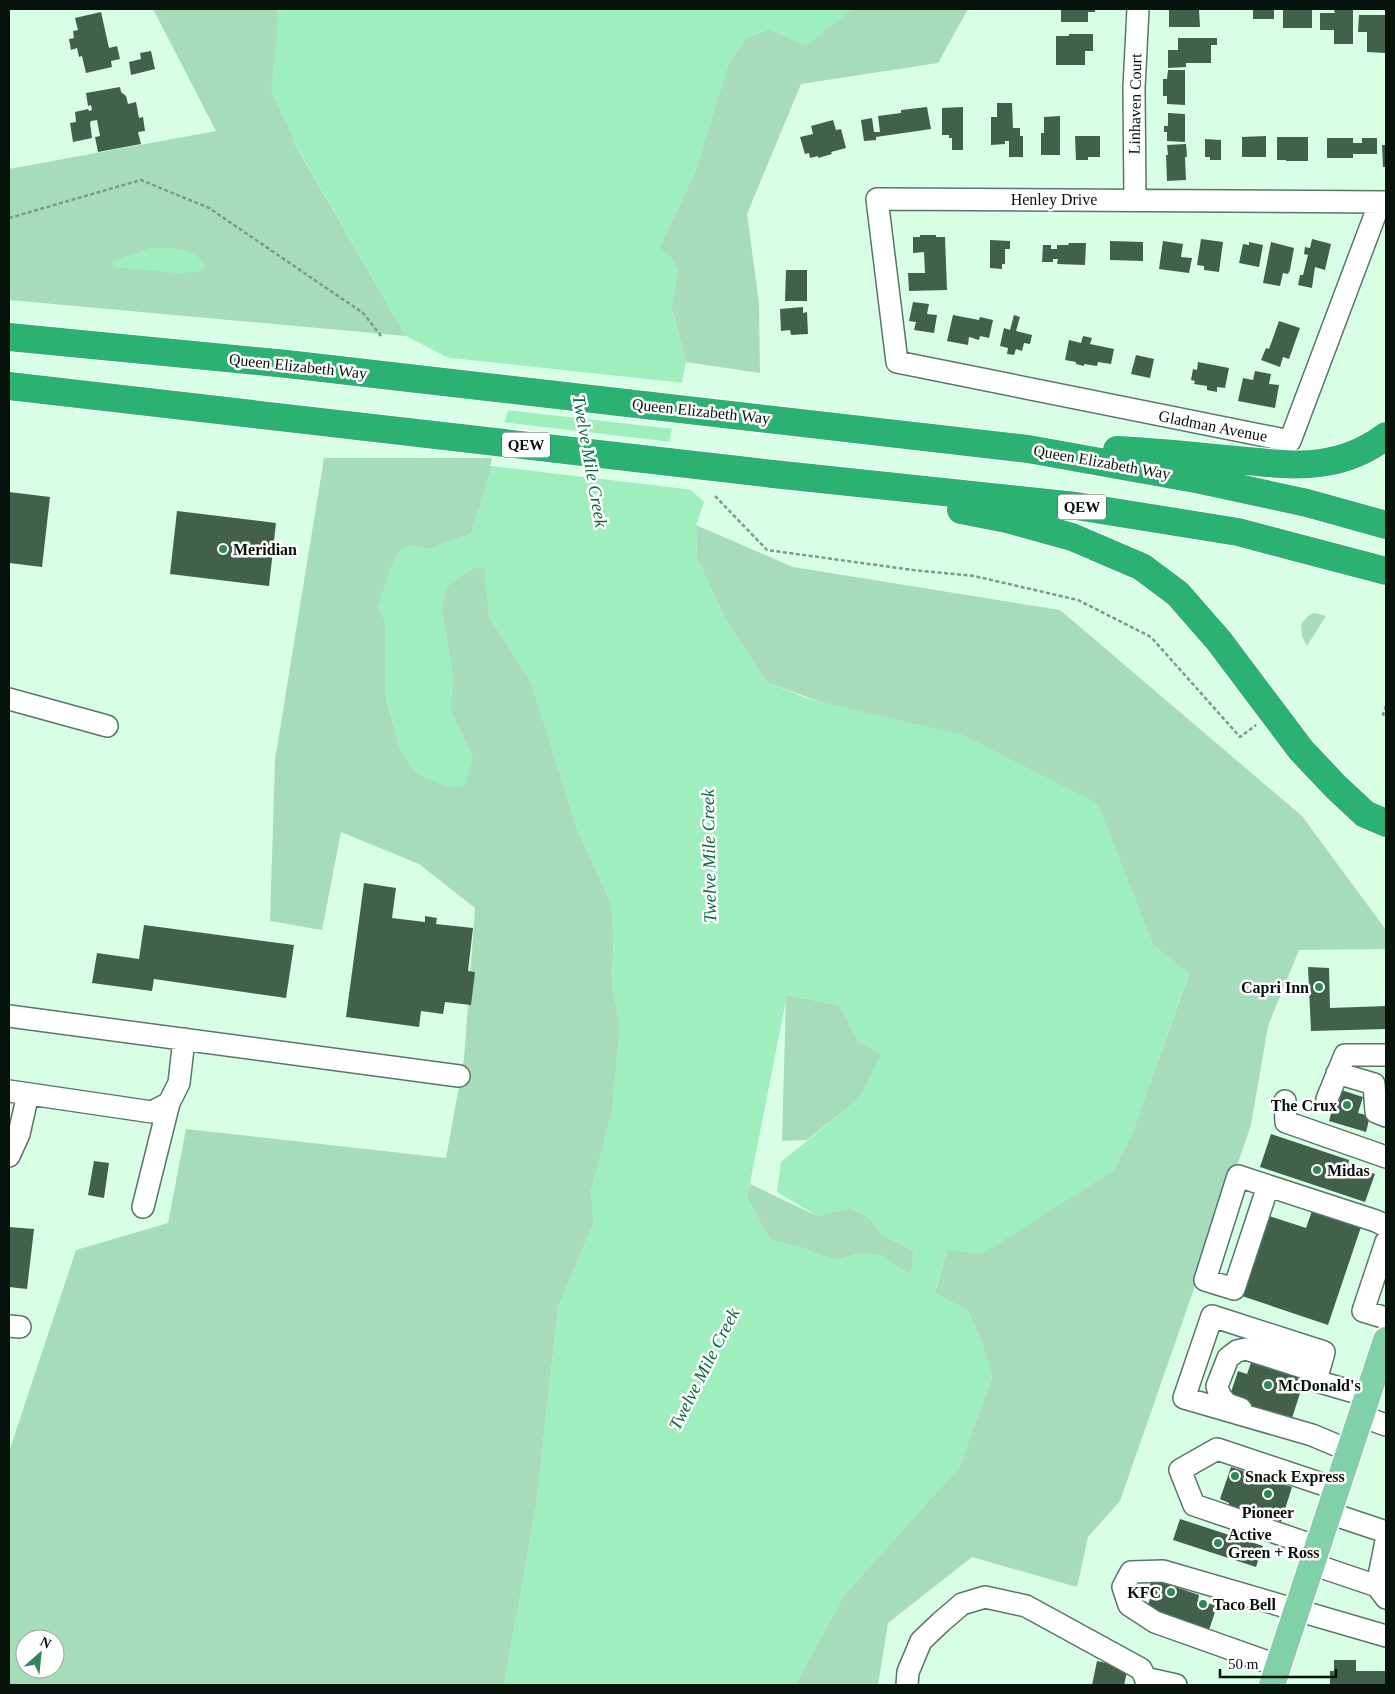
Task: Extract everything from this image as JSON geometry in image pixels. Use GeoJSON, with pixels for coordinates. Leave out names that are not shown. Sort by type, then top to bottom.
{"type":"FeatureCollection","features":[{"type":"Feature","properties":{"kind":"highway","name":"Queen Elizabeth Way"},"geometry":{"type":"LineString","coordinates":[[9,337],[287,364],[1028,450],[1201,480],[1307,503],[1386,525]]}},
{"type":"Feature","properties":{"kind":"highway","name":"QEW"},"geometry":{"type":"LineString","coordinates":[[9,386],[1095,509],[1238,532],[1386,571]]}},
{"type":"Feature","properties":{"kind":"highway"},"geometry":{"type":"LineString","coordinates":[[1028,450],[1159,452],[1258,462],[1318,464],[1340,459],[1370,448],[1386,436]]}},
{"type":"Feature","properties":{"kind":"highway"},"geometry":{"type":"LineString","coordinates":[[773,474],[1007,519],[1072,537],[1142,567],[1178,594],[1219,641],[1301,750],[1336,787],[1365,814],[1386,823]]}},
{"type":"Feature","properties":{"kind":"main road"},"geometry":{"type":"LineString","coordinates":[[1276,1675],[1386,1340]]}},
{"type":"Feature","properties":{"kind":"street","name":"Linhaven Court"},"geometry":{"type":"LineString","coordinates":[[1135,200],[1134,88],[1138,9]]}},
{"type":"Feature","properties":{"kind":"street","name":"Henley Drive"},"geometry":{"type":"LineString","coordinates":[[896,352],[877,199],[1383,202]]}},
{"type":"Feature","properties":{"kind":"street","name":"Gladman Avenue"},"geometry":{"type":"LineString","coordinates":[[896,352],[897,362],[1290,441],[1383,202]]}},
{"type":"Feature","properties":{"kind":"street"},"geometry":{"type":"LineString","coordinates":[[9,699],[107,726]]}},
{"type":"Feature","properties":{"kind":"street"},"geometry":{"type":"LineString","coordinates":[[9,1016],[459,1076]]}},
{"type":"Feature","properties":{"kind":"street"},"geometry":{"type":"LineString","coordinates":[[143,1207],[169,1103],[178,1083],[184,1040]]}},
{"type":"Feature","properties":{"kind":"street"},"geometry":{"type":"LineString","coordinates":[[1327,1099],[1345,1055],[1386,1055]]}},
{"type":"Feature","properties":{"kind":"street"},"geometry":{"type":"LineString","coordinates":[[1337,1074],[1374,1084],[1376,1112],[1386,1116]]}},
{"type":"Feature","properties":{"kind":"street"},"geometry":{"type":"LineString","coordinates":[[9,1156],[19,1134],[18,1092],[152,1112],[169,1103]]}},
{"type":"Feature","properties":{"kind":"street"},"geometry":{"type":"LineString","coordinates":[[1284,1100],[1286,1122],[1386,1157]]}},
{"type":"Feature","properties":{"kind":"street"},"geometry":{"type":"LineString","coordinates":[[1268,1186],[1234,1289],[1205,1280],[1238,1176],[1376,1221],[1386,1226]]}},
{"type":"Feature","properties":{"kind":"street"},"geometry":{"type":"LineString","coordinates":[[1386,1242],[1363,1311],[1386,1318]]}},
{"type":"Feature","properties":{"kind":"street"},"geometry":{"type":"LineString","coordinates":[[1350,1452],[1312,1435],[1184,1398],[1212,1316],[1324,1352],[1316,1381],[1364,1406],[1386,1425]]}},
{"type":"Feature","properties":{"kind":"street"},"geometry":{"type":"LineString","coordinates":[[1291,1429],[1288,1424],[1227,1404],[1220,1396],[1218,1386],[1228,1358],[1237,1351],[1246,1349],[1318,1372]]}},
{"type":"Feature","properties":{"kind":"street"},"geometry":{"type":"LineString","coordinates":[[1386,1532],[1333,1501],[1217,1448],[1180,1470],[1194,1505],[1315,1556],[1381,1592],[1386,1541]]}},
{"type":"Feature","properties":{"kind":"street"},"geometry":{"type":"LineString","coordinates":[[1276,1675],[1155,1622],[1129,1605],[1123,1587],[1131,1572],[1164,1571],[1386,1636]]}},
{"type":"Feature","properties":{"kind":"street"},"geometry":{"type":"LineString","coordinates":[[907,1685],[908,1672],[921,1641],[962,1604],[985,1597],[1026,1606],[1141,1668],[1145,1682],[1176,1685]]}},
{"type":"Feature","properties":{"kind":"path"},"geometry":{"type":"LineString","coordinates":[[9,218],[141,180],[209,208],[363,313],[382,337]]}},
{"type":"Feature","properties":{"kind":"path"},"geometry":{"type":"LineString","coordinates":[[715,496],[767,550],[913,570],[974,576],[1078,600],[1152,637],[1240,737],[1273,712]]}},
{"type":"Feature","properties":{"kind":"path"},"geometry":{"type":"LineString","coordinates":[[1386,706],[1383,714],[1386,718]]}},
{"type":"Feature","properties":{"kind":"shaded area"},"geometry":{"type":"Polygon","coordinates":[[[153,9],[278,9],[295,144],[406,336],[9,300],[9,169],[216,131],[153,9]]]}},
{"type":"Feature","properties":{"kind":"shaded area"},"geometry":{"type":"Polygon","coordinates":[[[852,9],[968,9],[938,63],[801,84],[747,214],[759,303],[760,373],[686,362],[671,306],[678,271],[659,248],[695,172],[728,65],[746,38],[769,29],[806,45],[852,9]]]}},
{"type":"Feature","properties":{"kind":"shaded area"},"geometry":{"type":"Polygon","coordinates":[[[324,458],[495,458],[471,534],[430,549],[412,545],[378,606],[385,621],[385,694],[401,752],[473,758],[449,707],[454,681],[441,609],[446,587],[475,567],[485,567],[489,616],[531,682],[578,831],[611,903],[614,935],[612,982],[620,1028],[612,1112],[591,1192],[594,1222],[558,1308],[536,1508],[504,1685],[9,1685],[9,1452],[76,1250],[168,1223],[186,1129],[446,1158],[464,1059],[475,908],[419,864],[341,832],[322,930],[270,921],[275,760],[324,458]]]}},
{"type":"Feature","properties":{"kind":"shaded area"},"geometry":{"type":"Polygon","coordinates":[[[696,525],[793,567],[1060,610],[1302,816],[1386,930],[1386,949],[1299,950],[1268,1026],[1251,1125],[1120,1501],[1088,1537],[1077,1587],[972,1557],[888,1623],[878,1685],[795,1685],[844,1595],[959,1467],[992,1377],[981,1341],[968,1311],[935,1293],[947,1250],[1113,1171],[1131,1136],[1189,974],[1153,945],[1097,803],[766,682],[725,619],[697,558],[696,525]]]}},
{"type":"Feature","properties":{"kind":"shaded area"},"geometry":{"type":"Polygon","coordinates":[[[1314,613],[1326,616],[1307,646],[1302,636],[1301,624],[1308,616],[1314,613]]]}},
{"type":"Feature","properties":{"kind":"shaded area"},"geometry":{"type":"Polygon","coordinates":[[[786,995],[839,1005],[858,1041],[882,1054],[859,1099],[807,1140],[782,1141],[786,995]]]}},
{"type":"Feature","properties":{"kind":"shaded area"},"geometry":{"type":"Polygon","coordinates":[[[750,1184],[817,1216],[850,1208],[868,1217],[884,1236],[914,1251],[911,1275],[862,1253],[834,1260],[802,1248],[770,1240],[747,1198],[750,1184]]]}},
{"type":"Feature","properties":{"kind":"water","name":"Twelve Mile Creek"},"geometry":{"type":"Polygon","coordinates":[[[278,9],[852,9],[806,46],[769,29],[746,38],[728,65],[695,172],[659,248],[672,257],[678,271],[671,307],[686,362],[670,438],[672,473],[704,502],[696,525],[697,558],[725,619],[766,682],[809,699],[963,735],[1097,803],[1153,945],[1189,973],[1131,1136],[1113,1171],[982,1254],[947,1250],[935,1292],[968,1311],[981,1341],[992,1377],[959,1467],[844,1595],[795,1685],[504,1685],[536,1508],[558,1308],[594,1222],[591,1192],[612,1112],[620,1028],[612,982],[614,935],[611,903],[578,831],[531,682],[489,616],[484,567],[475,567],[446,587],[441,609],[454,681],[449,707],[473,758],[464,786],[448,787],[415,773],[401,752],[385,693],[385,621],[378,606],[390,568],[400,550],[412,545],[430,549],[471,534],[495,458],[513,391],[406,336],[295,143],[271,91],[278,9]],[[787,995],[747,1198],[770,1240],[802,1248],[834,1260],[862,1253],[882,1255],[911,1275],[914,1251],[884,1236],[868,1217],[850,1208],[817,1216],[777,1192],[781,1162],[859,1099],[881,1054],[858,1041],[839,1005],[787,995]]]}},
{"type":"Feature","properties":{"kind":"water"},"geometry":{"type":"Polygon","coordinates":[[[150,248],[174,248],[189,252],[196,255],[206,267],[198,272],[176,273],[114,267],[113,261],[150,248]]]}},
{"type":"Feature","properties":{"kind":"pier"},"geometry":{"type":"Polygon","coordinates":[[[442,357],[684,383],[674,429],[505,410],[510,392],[442,357]]]}},
{"type":"Feature","properties":{"kind":"pier"},"geometry":{"type":"Polygon","coordinates":[[[502,422],[672,442],[675,472],[694,490],[490,466],[502,422]]]}},
{"type":"Feature","properties":{"kind":"building"},"geometry":{"type":"Polygon","coordinates":[[[1061,9],[1095,9],[1095,12],[1088,12],[1088,22],[1061,22],[1061,9]]]}},
{"type":"Feature","properties":{"kind":"building"},"geometry":{"type":"Polygon","coordinates":[[[1169,9],[1199,9],[1200,27],[1169,27],[1169,9]]]}},
{"type":"Feature","properties":{"kind":"building"},"geometry":{"type":"Polygon","coordinates":[[[1253,9],[1274,9],[1274,19],[1253,19],[1253,9]]]}},
{"type":"Feature","properties":{"kind":"building"},"geometry":{"type":"Polygon","coordinates":[[[1283,9],[1312,9],[1312,28],[1283,28],[1283,9]]]}},
{"type":"Feature","properties":{"kind":"building"},"geometry":{"type":"Polygon","coordinates":[[[1334,10],[1353,10],[1353,44],[1334,44],[1334,30],[1320,30],[1320,13],[1335,13],[1334,10]]]}},
{"type":"Feature","properties":{"kind":"building"},"geometry":{"type":"Polygon","coordinates":[[[101,12],[109,48],[117,46],[120,59],[111,61],[112,67],[86,73],[82,56],[79,57],[77,48],[71,50],[69,39],[74,38],[73,31],[78,30],[75,18],[101,12]]]}},
{"type":"Feature","properties":{"kind":"building"},"geometry":{"type":"Polygon","coordinates":[[[1359,15],[1386,15],[1386,53],[1367,52],[1367,32],[1358,32],[1359,15]]]}},
{"type":"Feature","properties":{"kind":"building"},"geometry":{"type":"Polygon","coordinates":[[[1069,34],[1093,34],[1093,51],[1085,51],[1085,65],[1056,65],[1056,36],[1069,36],[1069,34]]]}},
{"type":"Feature","properties":{"kind":"building"},"geometry":{"type":"Polygon","coordinates":[[[1178,38],[1217,38],[1217,45],[1211,45],[1211,63],[1186,63],[1186,67],[1168,68],[1168,50],[1178,50],[1178,38]]]}},
{"type":"Feature","properties":{"kind":"building"},"geometry":{"type":"Polygon","coordinates":[[[151,51],[155,69],[131,75],[129,62],[141,59],[140,53],[151,51]]]}},
{"type":"Feature","properties":{"kind":"building"},"geometry":{"type":"Polygon","coordinates":[[[1168,70],[1185,70],[1185,105],[1167,104],[1167,96],[1163,96],[1163,79],[1167,79],[1168,70]]]}},
{"type":"Feature","properties":{"kind":"building"},"geometry":{"type":"Polygon","coordinates":[[[120,87],[121,92],[126,96],[128,104],[136,102],[139,118],[143,117],[145,131],[138,132],[141,144],[98,152],[95,137],[100,136],[97,120],[90,123],[92,138],[73,142],[70,123],[76,122],[75,112],[92,110],[91,105],[88,106],[86,93],[120,87]]]}},
{"type":"Feature","properties":{"kind":"building"},"geometry":{"type":"Polygon","coordinates":[[[997,103],[1012,103],[1013,128],[1020,128],[1020,136],[1023,136],[1023,157],[1009,157],[1009,141],[1005,141],[1005,144],[991,145],[991,117],[997,117],[997,103]]]}},
{"type":"Feature","properties":{"kind":"building"},"geometry":{"type":"Polygon","coordinates":[[[927,107],[931,129],[876,137],[876,140],[864,141],[861,120],[872,118],[874,132],[880,132],[878,116],[901,113],[901,110],[927,107]]]}},
{"type":"Feature","properties":{"kind":"building"},"geometry":{"type":"Polygon","coordinates":[[[963,107],[963,150],[952,150],[952,138],[949,138],[949,135],[942,135],[942,108],[963,107]]]}},
{"type":"Feature","properties":{"kind":"building"},"geometry":{"type":"Polygon","coordinates":[[[1168,113],[1185,114],[1185,142],[1167,141],[1167,132],[1164,132],[1164,126],[1168,126],[1168,113]]]}},
{"type":"Feature","properties":{"kind":"building"},"geometry":{"type":"Polygon","coordinates":[[[1060,116],[1060,155],[1041,155],[1041,133],[1044,133],[1044,117],[1060,116]]]}},
{"type":"Feature","properties":{"kind":"building"},"geometry":{"type":"Polygon","coordinates":[[[833,120],[836,130],[841,129],[846,148],[818,158],[818,156],[810,158],[809,153],[805,154],[800,137],[813,134],[811,126],[833,120]]]}},
{"type":"Feature","properties":{"kind":"building"},"geometry":{"type":"Polygon","coordinates":[[[1075,136],[1100,136],[1100,157],[1076,160],[1075,136]]]}},
{"type":"Feature","properties":{"kind":"building"},"geometry":{"type":"Polygon","coordinates":[[[1266,136],[1266,157],[1242,157],[1242,137],[1266,136]]]}},
{"type":"Feature","properties":{"kind":"building"},"geometry":{"type":"Polygon","coordinates":[[[1277,137],[1308,137],[1308,161],[1277,160],[1277,137]]]}},
{"type":"Feature","properties":{"kind":"building"},"geometry":{"type":"Polygon","coordinates":[[[1327,138],[1353,138],[1353,143],[1362,143],[1362,138],[1377,138],[1377,154],[1353,154],[1353,158],[1327,158],[1327,138]]]}},
{"type":"Feature","properties":{"kind":"building"},"geometry":{"type":"Polygon","coordinates":[[[1205,139],[1221,140],[1221,160],[1210,160],[1210,157],[1205,157],[1205,139]]]}},
{"type":"Feature","properties":{"kind":"building"},"geometry":{"type":"Polygon","coordinates":[[[1186,144],[1186,180],[1167,181],[1167,145],[1186,144]]]}},
{"type":"Feature","properties":{"kind":"building"},"geometry":{"type":"Polygon","coordinates":[[[1382,145],[1386,145],[1386,167],[1383,167],[1382,145]]]}},
{"type":"Feature","properties":{"kind":"building"},"geometry":{"type":"Polygon","coordinates":[[[920,235],[945,237],[947,290],[909,291],[908,273],[925,273],[924,252],[913,253],[913,237],[920,237],[920,235]]]}},
{"type":"Feature","properties":{"kind":"building"},"geometry":{"type":"Polygon","coordinates":[[[1201,239],[1223,242],[1219,272],[1204,270],[1204,266],[1197,265],[1201,239]]]}},
{"type":"Feature","properties":{"kind":"building"},"geometry":{"type":"Polygon","coordinates":[[[1312,239],[1331,244],[1325,270],[1315,267],[1312,288],[1298,285],[1300,275],[1303,275],[1308,255],[1304,254],[1305,247],[1310,248],[1312,239]]]}},
{"type":"Feature","properties":{"kind":"building"},"geometry":{"type":"Polygon","coordinates":[[[990,240],[1010,241],[1010,249],[1005,249],[1005,264],[1002,264],[1002,269],[990,268],[990,240]]]}},
{"type":"Feature","properties":{"kind":"building"},"geometry":{"type":"Polygon","coordinates":[[[1110,241],[1143,242],[1143,261],[1110,260],[1110,241]]]}},
{"type":"Feature","properties":{"kind":"building"},"geometry":{"type":"Polygon","coordinates":[[[1163,241],[1183,244],[1181,257],[1192,258],[1189,273],[1159,269],[1163,241]]]}},
{"type":"Feature","properties":{"kind":"building"},"geometry":{"type":"Polygon","coordinates":[[[1249,242],[1263,245],[1259,267],[1239,263],[1243,244],[1249,245],[1249,242]]]}},
{"type":"Feature","properties":{"kind":"building"},"geometry":{"type":"Polygon","coordinates":[[[1271,242],[1294,248],[1290,270],[1288,274],[1283,273],[1280,286],[1263,283],[1271,242]]]}},
{"type":"Feature","properties":{"kind":"building"},"geometry":{"type":"Polygon","coordinates":[[[1069,243],[1086,243],[1085,265],[1057,264],[1058,259],[1053,259],[1053,262],[1042,262],[1043,245],[1051,245],[1051,249],[1057,249],[1057,245],[1068,245],[1069,243]]]}},
{"type":"Feature","properties":{"kind":"building"},"geometry":{"type":"Polygon","coordinates":[[[786,270],[807,270],[807,301],[785,301],[786,270]]]}},
{"type":"Feature","properties":{"kind":"building"},"geometry":{"type":"Polygon","coordinates":[[[913,302],[929,304],[927,314],[937,315],[934,333],[914,330],[916,322],[909,321],[913,302]]]}},
{"type":"Feature","properties":{"kind":"building"},"geometry":{"type":"Polygon","coordinates":[[[803,307],[803,313],[807,312],[808,334],[791,335],[790,330],[781,331],[780,309],[803,307]]]}},
{"type":"Feature","properties":{"kind":"building"},"geometry":{"type":"Polygon","coordinates":[[[953,315],[979,320],[980,317],[993,320],[989,338],[980,336],[979,340],[969,337],[968,345],[947,341],[953,315]]]}},
{"type":"Feature","properties":{"kind":"building"},"geometry":{"type":"Polygon","coordinates":[[[1014,315],[1020,317],[1016,331],[1032,335],[1030,344],[1024,343],[1022,351],[1016,349],[1014,355],[1007,354],[1008,348],[1000,346],[1004,328],[1010,330],[1014,315]]]}},
{"type":"Feature","properties":{"kind":"building"},"geometry":{"type":"Polygon","coordinates":[[[1279,321],[1300,328],[1289,359],[1283,357],[1280,367],[1261,360],[1266,348],[1269,349],[1279,321]]]}},
{"type":"Feature","properties":{"kind":"building"},"geometry":{"type":"Polygon","coordinates":[[[1083,336],[1092,338],[1090,344],[1114,349],[1111,364],[1098,362],[1097,366],[1084,364],[1084,366],[1065,360],[1069,340],[1081,343],[1083,336]]]}},
{"type":"Feature","properties":{"kind":"building"},"geometry":{"type":"Polygon","coordinates":[[[1136,355],[1154,359],[1150,378],[1131,374],[1136,355]]]}},
{"type":"Feature","properties":{"kind":"building"},"geometry":{"type":"Polygon","coordinates":[[[1198,362],[1229,368],[1225,388],[1217,387],[1217,392],[1207,390],[1207,386],[1194,384],[1195,381],[1191,380],[1193,369],[1197,370],[1198,362]]]}},
{"type":"Feature","properties":{"kind":"building"},"geometry":{"type":"Polygon","coordinates":[[[1255,371],[1271,374],[1269,384],[1279,385],[1275,408],[1238,401],[1243,378],[1253,380],[1255,371]]]}},
{"type":"Feature","properties":{"kind":"building"},"geometry":{"type":"Polygon","coordinates":[[[9,492],[50,497],[42,567],[9,563],[9,492]]]}},
{"type":"Feature","properties":{"kind":"building","name":"Meridian"},"geometry":{"type":"Polygon","coordinates":[[[177,511],[276,523],[269,586],[170,574],[177,511]]]}},
{"type":"Feature","properties":{"kind":"building"},"geometry":{"type":"Polygon","coordinates":[[[364,883],[396,888],[392,918],[425,922],[425,916],[437,918],[436,924],[473,928],[468,971],[475,972],[471,1005],[445,1002],[443,1014],[421,1011],[419,1027],[346,1017],[364,883]]]}},
{"type":"Feature","properties":{"kind":"building"},"geometry":{"type":"Polygon","coordinates":[[[144,925],[294,945],[286,998],[154,979],[152,991],[92,983],[97,953],[139,959],[144,925]]]}},
{"type":"Feature","properties":{"kind":"building","name":"Capri Inn"},"geometry":{"type":"Polygon","coordinates":[[[1308,967],[1329,968],[1330,1008],[1386,1006],[1386,1029],[1311,1031],[1308,967]]]}},
{"type":"Feature","properties":{"kind":"building","name":"The Crux"},"geometry":{"type":"Polygon","coordinates":[[[1338,1089],[1363,1097],[1358,1113],[1370,1116],[1366,1132],[1329,1121],[1338,1089]]]}},
{"type":"Feature","properties":{"kind":"building","name":"Midas"},"geometry":{"type":"Polygon","coordinates":[[[1271,1134],[1349,1160],[1348,1165],[1375,1174],[1365,1202],[1260,1167],[1271,1134]]]}},
{"type":"Feature","properties":{"kind":"building"},"geometry":{"type":"Polygon","coordinates":[[[94,1161],[109,1163],[104,1198],[88,1195],[94,1161]]]}},
{"type":"Feature","properties":{"kind":"building"},"geometry":{"type":"Polygon","coordinates":[[[1313,1208],[1362,1224],[1328,1325],[1242,1296],[1269,1216],[1306,1228],[1313,1208]]]}},
{"type":"Feature","properties":{"kind":"building"},"geometry":{"type":"Polygon","coordinates":[[[9,1227],[34,1229],[27,1289],[9,1287],[9,1227]]]}},
{"type":"Feature","properties":{"kind":"building","name":"McDonald's"},"geometry":{"type":"Polygon","coordinates":[[[1253,1357],[1306,1375],[1292,1418],[1269,1411],[1268,1416],[1256,1412],[1257,1408],[1239,1402],[1230,1395],[1238,1371],[1247,1374],[1253,1357]]]}},
{"type":"Feature","properties":{"kind":"building"},"geometry":{"type":"Polygon","coordinates":[[[1231,1467],[1292,1487],[1281,1522],[1229,1505],[1229,1503],[1220,1499],[1231,1467]]]}},
{"type":"Feature","properties":{"kind":"building","name":"Active Green + Ross"},"geometry":{"type":"Polygon","coordinates":[[[1180,1519],[1263,1546],[1256,1567],[1173,1540],[1180,1519]]]}},
{"type":"Feature","properties":{"kind":"building"},"geometry":{"type":"Polygon","coordinates":[[[1152,1579],[1199,1595],[1198,1600],[1217,1606],[1209,1630],[1168,1621],[1170,1616],[1147,1608],[1151,1596],[1146,1595],[1152,1579]]]}},
{"type":"Feature","properties":{"kind":"building"},"geometry":{"type":"Polygon","coordinates":[[[1334,1660],[1356,1660],[1356,1671],[1386,1671],[1386,1685],[1330,1685],[1330,1671],[1334,1671],[1334,1660]]]}},
{"type":"Feature","properties":{"kind":"building"},"geometry":{"type":"Polygon","coordinates":[[[1097,1661],[1128,1668],[1124,1685],[1092,1685],[1097,1661]]]}},
{"type":"Feature","properties":{"kind":"place","name":"Meridian"},"geometry":{"type":"Point","coordinates":[223,549]}},
{"type":"Feature","properties":{"kind":"place","name":"Capri Inn"},"geometry":{"type":"Point","coordinates":[1319,987]}},
{"type":"Feature","properties":{"kind":"place","name":"The Crux"},"geometry":{"type":"Point","coordinates":[1347,1105]}},
{"type":"Feature","properties":{"kind":"place","name":"Midas"},"geometry":{"type":"Point","coordinates":[1317,1170]}},
{"type":"Feature","properties":{"kind":"place","name":"McDonald's"},"geometry":{"type":"Point","coordinates":[1268,1385]}},
{"type":"Feature","properties":{"kind":"place","name":"Snack Express"},"geometry":{"type":"Point","coordinates":[1235,1476]}},
{"type":"Feature","properties":{"kind":"place","name":"Pioneer"},"geometry":{"type":"Point","coordinates":[1268,1494]}},
{"type":"Feature","properties":{"kind":"place","name":"Active Green + Ross"},"geometry":{"type":"Point","coordinates":[1218,1543]}},
{"type":"Feature","properties":{"kind":"place","name":"KFC"},"geometry":{"type":"Point","coordinates":[1171,1592]}},
{"type":"Feature","properties":{"kind":"place","name":"Taco Bell"},"geometry":{"type":"Point","coordinates":[1203,1604]}}]}
